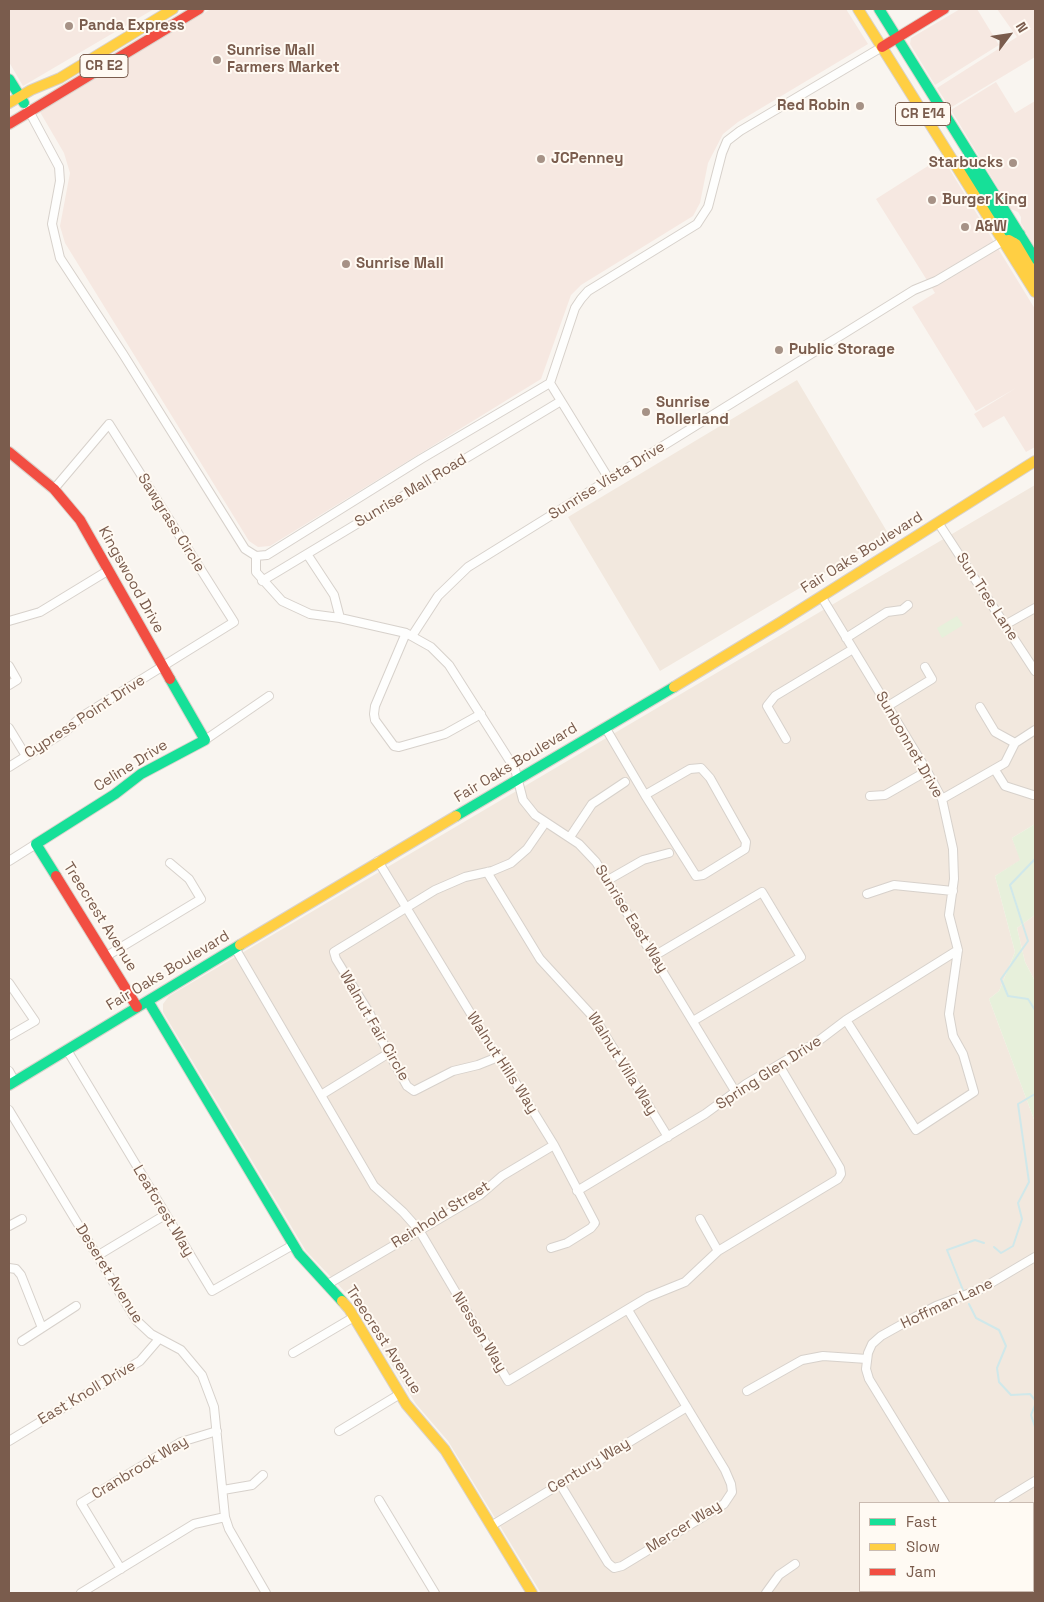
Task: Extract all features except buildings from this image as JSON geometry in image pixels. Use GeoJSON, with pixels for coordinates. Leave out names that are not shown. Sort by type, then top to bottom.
{"type":"FeatureCollection","features":[{"type":"Feature","properties":{"kind":"main road","name":"CR E2"},"geometry":{"type":"LineString","coordinates":[[9,124],[24,104],[60,78],[173,9]]}},
{"type":"Feature","properties":{"kind":"main road","name":"CR E2"},"geometry":{"type":"LineString","coordinates":[[9,103],[24,104],[199,9]]}},
{"type":"Feature","properties":{"kind":"main road","name":"CR E14"},"geometry":{"type":"LineString","coordinates":[[858,9],[1035,292]]}},
{"type":"Feature","properties":{"kind":"main road","name":"CR E14"},"geometry":{"type":"LineString","coordinates":[[879,9],[1035,259]]}},
{"type":"Feature","properties":{"kind":"main road"},"geometry":{"type":"LineString","coordinates":[[882,47],[944,9]]}},
{"type":"Feature","properties":{"kind":"main road"},"geometry":{"type":"LineString","coordinates":[[9,79],[24,104]]}},
{"type":"Feature","properties":{"kind":"main road"},"geometry":{"type":"LineString","coordinates":[[954,163],[972,175],[1009,232],[1020,234]]}},
{"type":"Feature","properties":{"kind":"main road"},"geometry":{"type":"LineString","coordinates":[[1002,241],[1009,240],[1016,244],[1035,276]]}},
{"type":"Feature","properties":{"kind":"main road","name":"Kingswood Drive"},"geometry":{"type":"LineString","coordinates":[[9,452],[54,489],[80,520],[162,668],[205,740]]}},
{"type":"Feature","properties":{"kind":"main road","name":"Fair Oaks Boulevard"},"geometry":{"type":"LineString","coordinates":[[12,1084],[378,861],[605,728],[938,524],[1035,461]]}},
{"type":"Feature","properties":{"kind":"main road","name":"Celine Drive"},"geometry":{"type":"LineString","coordinates":[[36,844],[115,794],[141,774],[205,740]]}},
{"type":"Feature","properties":{"kind":"main road","name":"Treecrest Avenue"},"geometry":{"type":"LineString","coordinates":[[36,844],[137,1008]]}},
{"type":"Feature","properties":{"kind":"main road","name":"Treecrest Avenue"},"geometry":{"type":"LineString","coordinates":[[148,1001],[293,1244],[306,1263],[328,1284],[354,1317],[400,1394],[417,1418],[441,1445],[532,1593]]}},
{"type":"Feature","properties":{"kind":"street"},"geometry":{"type":"LineString","coordinates":[[24,104],[59,167],[60,181],[52,224],[60,258],[124,354],[245,549],[256,556],[267,555],[421,459],[550,383],[574,308],[588,291],[697,224],[708,207],[722,152],[727,141],[740,131],[882,47]]}},
{"type":"Feature","properties":{"kind":"street","name":"Sunrise Vista Drive"},"geometry":{"type":"LineString","coordinates":[[481,714],[445,734],[399,747],[394,746],[375,720],[374,714],[375,706],[409,634],[438,596],[468,566],[548,519],[609,479],[914,290],[936,281],[1002,241]]}},
{"type":"Feature","properties":{"kind":"street"},"geometry":{"type":"LineString","coordinates":[[550,383],[609,479]]}},
{"type":"Feature","properties":{"kind":"street","name":"Sunrise Mall Road"},"geometry":{"type":"LineString","coordinates":[[262,581],[561,402]]}},
{"type":"Feature","properties":{"kind":"street","name":"Sawgrass Circle"},"geometry":{"type":"LineString","coordinates":[[54,489],[109,424],[234,622],[162,668]]}},
{"type":"Feature","properties":{"kind":"street","name":"Sun Tree Lane"},"geometry":{"type":"LineString","coordinates":[[938,524],[1035,670]]}},
{"type":"Feature","properties":{"kind":"street"},"geometry":{"type":"LineString","coordinates":[[307,554],[334,596],[340,618]]}},
{"type":"Feature","properties":{"kind":"street"},"geometry":{"type":"LineString","coordinates":[[256,556],[255,569],[262,581]]}},
{"type":"Feature","properties":{"kind":"street"},"geometry":{"type":"LineString","coordinates":[[9,621],[40,612],[109,570]]}},
{"type":"Feature","properties":{"kind":"street","name":"Sunrise East Way"},"geometry":{"type":"LineString","coordinates":[[262,581],[282,601],[310,614],[340,618],[409,634],[430,647],[449,664],[515,769],[523,800],[545,823],[570,837],[588,852],[608,880],[735,1091]]}},
{"type":"Feature","properties":{"kind":"street","name":"Sunbonnet Drive"},"geometry":{"type":"LineString","coordinates":[[821,596],[942,799],[954,849],[950,922],[958,950],[949,1014],[952,1030],[963,1054],[974,1092],[916,1130],[846,1020]]}},
{"type":"Feature","properties":{"kind":"street"},"geometry":{"type":"LineString","coordinates":[[846,638],[887,612],[902,610],[908,606]]}},
{"type":"Feature","properties":{"kind":"street"},"geometry":{"type":"LineString","coordinates":[[1005,625],[1035,608]]}},
{"type":"Feature","properties":{"kind":"street"},"geometry":{"type":"LineString","coordinates":[[786,739],[767,706],[775,696],[853,649]]}},
{"type":"Feature","properties":{"kind":"street"},"geometry":{"type":"LineString","coordinates":[[9,666],[17,680],[9,685]]}},
{"type":"Feature","properties":{"kind":"street"},"geometry":{"type":"LineString","coordinates":[[888,706],[932,679],[925,667]]}},
{"type":"Feature","properties":{"kind":"street","name":"Cypress Point Drive"},"geometry":{"type":"LineString","coordinates":[[9,767],[66,731],[82,717],[162,668]]}},
{"type":"Feature","properties":{"kind":"street","name":"Celine Drive"},"geometry":{"type":"LineString","coordinates":[[205,740],[269,696]]}},
{"type":"Feature","properties":{"kind":"street"},"geometry":{"type":"LineString","coordinates":[[980,707],[995,732],[1015,744]]}},
{"type":"Feature","properties":{"kind":"street"},"geometry":{"type":"LineString","coordinates":[[9,728],[26,756]]}},
{"type":"Feature","properties":{"kind":"street"},"geometry":{"type":"LineString","coordinates":[[605,728],[645,795],[696,876],[703,875],[745,849],[746,842],[715,786],[700,768],[690,769],[645,795]]}},
{"type":"Feature","properties":{"kind":"street"},"geometry":{"type":"LineString","coordinates":[[942,799],[996,770],[1005,763],[1015,744],[1035,730]]}},
{"type":"Feature","properties":{"kind":"street"},"geometry":{"type":"LineString","coordinates":[[996,770],[1006,786],[1033,795]]}},
{"type":"Feature","properties":{"kind":"street"},"geometry":{"type":"LineString","coordinates":[[870,796],[885,796],[927,771]]}},
{"type":"Feature","properties":{"kind":"street"},"geometry":{"type":"LineString","coordinates":[[570,837],[592,804],[625,782]]}},
{"type":"Feature","properties":{"kind":"street"},"geometry":{"type":"LineString","coordinates":[[407,909],[450,883],[501,868],[520,857],[545,823]]}},
{"type":"Feature","properties":{"kind":"street","name":"Celine Drive"},"geometry":{"type":"LineString","coordinates":[[9,861],[36,844]]}},
{"type":"Feature","properties":{"kind":"street"},"geometry":{"type":"LineString","coordinates":[[608,880],[643,860],[669,854]]}},
{"type":"Feature","properties":{"kind":"street","name":"Walnut Hills Way"},"geometry":{"type":"LineString","coordinates":[[378,861],[554,1146],[595,1223],[591,1228],[567,1243],[551,1248]]}},
{"type":"Feature","properties":{"kind":"street"},"geometry":{"type":"LineString","coordinates":[[105,957],[201,899],[189,879],[170,863]]}},
{"type":"Feature","properties":{"kind":"street","name":"Walnut Villa Way"},"geometry":{"type":"LineString","coordinates":[[487,872],[540,959],[596,1020],[668,1137]]}},
{"type":"Feature","properties":{"kind":"street"},"geometry":{"type":"LineString","coordinates":[[867,894],[894,885],[953,891]]}},
{"type":"Feature","properties":{"kind":"street"},"geometry":{"type":"LineString","coordinates":[[654,956],[762,892],[801,956],[694,1021]]}},
{"type":"Feature","properties":{"kind":"street","name":"Walnut Fair Circle"},"geometry":{"type":"LineString","coordinates":[[407,909],[334,952],[336,959],[370,1014],[408,1086],[414,1091],[453,1071],[478,1065],[498,1057]]}},
{"type":"Feature","properties":{"kind":"street","name":"Niessen Way"},"geometry":{"type":"LineString","coordinates":[[235,948],[374,1186],[403,1212],[419,1230],[508,1381],[648,1297],[685,1282],[718,1251],[838,1179],[841,1174],[779,1065]]}},
{"type":"Feature","properties":{"kind":"street","name":"Spring Glen Drive"},"geometry":{"type":"LineString","coordinates":[[577,1191],[705,1114],[735,1091],[818,1042],[846,1020],[958,950]]}},
{"type":"Feature","properties":{"kind":"street"},"geometry":{"type":"LineString","coordinates":[[9,984],[35,1021],[9,1036]]}},
{"type":"Feature","properties":{"kind":"street","name":"Leafcrest Way"},"geometry":{"type":"LineString","coordinates":[[66,1050],[212,1291],[293,1244]]}},
{"type":"Feature","properties":{"kind":"street"},"geometry":{"type":"LineString","coordinates":[[321,1095],[389,1053]]}},
{"type":"Feature","properties":{"kind":"street"},"geometry":{"type":"LineString","coordinates":[[9,1071],[12,1084]]}},
{"type":"Feature","properties":{"kind":"street","name":"Deseret Avenue"},"geometry":{"type":"LineString","coordinates":[[9,1110],[136,1320],[147,1331],[181,1350],[202,1375],[212,1401],[217,1431],[225,1517],[233,1538],[266,1593]]}},
{"type":"Feature","properties":{"kind":"street","name":"Reinhold Street"},"geometry":{"type":"LineString","coordinates":[[328,1284],[484,1192],[502,1176],[554,1146]]}},
{"type":"Feature","properties":{"kind":"street"},"geometry":{"type":"LineString","coordinates":[[96,1256],[165,1215]]}},
{"type":"Feature","properties":{"kind":"street"},"geometry":{"type":"LineString","coordinates":[[9,1226],[22,1219]]}},
{"type":"Feature","properties":{"kind":"street"},"geometry":{"type":"LineString","coordinates":[[700,1219],[718,1251]]}},
{"type":"Feature","properties":{"kind":"street","name":"Hoffman Lane"},"geometry":{"type":"LineString","coordinates":[[866,1359],[872,1344],[881,1336],[936,1306],[967,1295],[998,1280],[1035,1257]]}},
{"type":"Feature","properties":{"kind":"street"},"geometry":{"type":"LineString","coordinates":[[9,1268],[16,1269],[22,1275],[42,1328]]}},
{"type":"Feature","properties":{"kind":"street"},"geometry":{"type":"LineString","coordinates":[[22,1341],[76,1306]]}},
{"type":"Feature","properties":{"kind":"street","name":"Mercer Way"},"geometry":{"type":"LineString","coordinates":[[560,1484],[608,1563],[614,1568],[622,1566],[724,1504],[732,1492],[725,1470],[628,1310]]}},
{"type":"Feature","properties":{"kind":"street"},"geometry":{"type":"LineString","coordinates":[[293,1353],[354,1317]]}},
{"type":"Feature","properties":{"kind":"street","name":"East Knoll Drive"},"geometry":{"type":"LineString","coordinates":[[9,1441],[140,1361],[159,1339]]}},
{"type":"Feature","properties":{"kind":"street"},"geometry":{"type":"LineString","coordinates":[[747,1391],[802,1360],[823,1356],[866,1359],[869,1379],[943,1502]]}},
{"type":"Feature","properties":{"kind":"street"},"geometry":{"type":"LineString","coordinates":[[339,1432],[400,1394]]}},
{"type":"Feature","properties":{"kind":"street","name":"Century Way"},"geometry":{"type":"LineString","coordinates":[[491,1526],[687,1407]]}},
{"type":"Feature","properties":{"kind":"street","name":"Cranbrook Way"},"geometry":{"type":"LineString","coordinates":[[122,1569],[81,1503],[181,1442],[217,1431]]}},
{"type":"Feature","properties":{"kind":"street"},"geometry":{"type":"LineString","coordinates":[[223,1490],[252,1485],[263,1475]]}},
{"type":"Feature","properties":{"kind":"street"},"geometry":{"type":"LineString","coordinates":[[1001,1502],[1035,1480]]}},
{"type":"Feature","properties":{"kind":"street"},"geometry":{"type":"LineString","coordinates":[[379,1500],[435,1593]]}},
{"type":"Feature","properties":{"kind":"street"},"geometry":{"type":"LineString","coordinates":[[81,1593],[194,1524],[225,1517]]}},
{"type":"Feature","properties":{"kind":"street"},"geometry":{"type":"LineString","coordinates":[[766,1593],[779,1575],[795,1564]]}},
{"type":"Feature","properties":{"kind":"shaded area"},"geometry":{"type":"Polygon","coordinates":[[[9,9],[154,9],[23,86],[9,62],[9,9]]]}},
{"type":"Feature","properties":{"kind":"shaded area","name":"Sunrise Mall"},"geometry":{"type":"Polygon","coordinates":[[[211,9],[846,9],[868,44],[738,122],[723,134],[708,163],[700,203],[693,216],[581,285],[571,295],[541,379],[270,546],[258,547],[249,541],[65,243],[60,226],[70,173],[64,153],[40,112],[211,9]]]}},
{"type":"Feature","properties":{"kind":"shaded area"},"geometry":{"type":"Polygon","coordinates":[[[960,9],[977,9],[999,45],[935,85],[910,44],[911,38],[960,9]]]}},
{"type":"Feature","properties":{"kind":"shaded area"},"geometry":{"type":"Polygon","coordinates":[[[997,9],[1035,9],[1035,57],[950,108],[937,88],[1017,37],[997,9]]]}},
{"type":"Feature","properties":{"kind":"shaded area"},"geometry":{"type":"Polygon","coordinates":[[[996,82],[1015,113],[1035,101],[1035,248],[1021,223],[1021,217],[1018,212],[1011,209],[951,110],[996,82]]]}},
{"type":"Feature","properties":{"kind":"shaded area"},"geometry":{"type":"Polygon","coordinates":[[[942,157],[1035,309],[1035,447],[1026,452],[1004,416],[983,428],[974,414],[1016,388],[976,411],[912,307],[935,293],[876,199],[942,157]]]}},
{"type":"Feature","properties":{"kind":"shaded area"},"geometry":{"type":"Polygon","coordinates":[[[797,380],[889,535],[660,671],[568,517],[797,380]]]}},
{"type":"Feature","properties":{"kind":"shaded area"},"geometry":{"type":"Polygon","coordinates":[[[1035,485],[1035,824],[1012,838],[1021,860],[995,876],[1015,952],[999,991],[989,999],[1035,1122],[1035,1593],[541,1593],[448,1441],[416,1404],[350,1297],[306,1251],[163,1012],[163,1004],[169,996],[1035,485]]]}},
{"type":"Feature","properties":{"kind":"shaded area"},"geometry":{"type":"Polygon","coordinates":[[[1035,915],[1035,981],[1025,962],[1017,928],[1035,915]]]}},
{"type":"Feature","properties":{"kind":"green space"},"geometry":{"type":"Polygon","coordinates":[[[957,616],[963,625],[942,638],[937,628],[957,616]]]}},
{"type":"Feature","properties":{"kind":"green space"},"geometry":{"type":"Polygon","coordinates":[[[1035,824],[1035,915],[1017,928],[1025,962],[1035,981],[1035,1122],[989,999],[999,991],[1015,952],[995,876],[1020,860],[1012,838],[1035,824]]]}},
{"type":"Feature","properties":{"kind":"waterway"},"geometry":{"type":"LineString","coordinates":[[1035,859],[1010,885],[1028,941],[1001,979],[1008,996],[1028,999],[1035,1010]]}},
{"type":"Feature","properties":{"kind":"waterway"},"geometry":{"type":"LineString","coordinates":[[994,1247],[1001,1253],[1013,1246],[1022,1219],[1018,1203],[1029,1182],[1018,1104],[1035,1094]]}},
{"type":"Feature","properties":{"kind":"waterway"},"geometry":{"type":"LineString","coordinates":[[963,1290],[947,1250],[975,1240],[984,1243]]}},
{"type":"Feature","properties":{"kind":"waterway"},"geometry":{"type":"LineString","coordinates":[[969,1304],[976,1318],[999,1330],[1006,1346],[997,1368],[999,1382],[1011,1395],[1030,1394],[1035,1400]]}},
{"type":"Feature","properties":{"kind":"waterway"},"geometry":{"type":"LineString","coordinates":[[1035,1405],[1031,1415],[1035,1427]]}},
{"type":"Feature","properties":{"kind":"traffic: fast"},"geometry":{"type":"LineString","coordinates":[[879,9],[1035,259]]}},
{"type":"Feature","properties":{"kind":"traffic: fast"},"geometry":{"type":"LineString","coordinates":[[9,79],[24,103]]}},
{"type":"Feature","properties":{"kind":"traffic: fast"},"geometry":{"type":"LineString","coordinates":[[958,166],[972,175],[1009,232],[1020,234]]}},
{"type":"Feature","properties":{"kind":"traffic: fast"},"geometry":{"type":"LineString","coordinates":[[56,876],[36,844],[115,794],[141,774],[205,740],[170,679]]}},
{"type":"Feature","properties":{"kind":"traffic: fast"},"geometry":{"type":"LineString","coordinates":[[456,816],[674,687]]}},
{"type":"Feature","properties":{"kind":"traffic: fast"},"geometry":{"type":"LineString","coordinates":[[9,1085],[240,945]]}},
{"type":"Feature","properties":{"kind":"traffic: fast"},"geometry":{"type":"LineString","coordinates":[[148,1001],[299,1254],[342,1301]]}},
{"type":"Feature","properties":{"kind":"traffic: slow"},"geometry":{"type":"LineString","coordinates":[[9,103],[31,90],[60,78],[173,9]]}},
{"type":"Feature","properties":{"kind":"traffic: slow"},"geometry":{"type":"LineString","coordinates":[[858,9],[1035,292]]}},
{"type":"Feature","properties":{"kind":"traffic: slow"},"geometry":{"type":"LineString","coordinates":[[1003,241],[1009,240],[1016,244],[1035,276]]}},
{"type":"Feature","properties":{"kind":"traffic: slow"},"geometry":{"type":"LineString","coordinates":[[674,687],[781,622],[1035,461]]}},
{"type":"Feature","properties":{"kind":"traffic: slow"},"geometry":{"type":"LineString","coordinates":[[240,945],[456,816]]}},
{"type":"Feature","properties":{"kind":"traffic: slow"},"geometry":{"type":"LineString","coordinates":[[342,1301],[349,1309],[406,1404],[445,1450],[532,1593]]}},
{"type":"Feature","properties":{"kind":"traffic: jam"},"geometry":{"type":"LineString","coordinates":[[9,124],[199,9]]}},
{"type":"Feature","properties":{"kind":"traffic: jam"},"geometry":{"type":"LineString","coordinates":[[882,47],[944,9]]}},
{"type":"Feature","properties":{"kind":"traffic: jam"},"geometry":{"type":"LineString","coordinates":[[9,452],[54,489],[80,520],[170,679]]}},
{"type":"Feature","properties":{"kind":"traffic: jam"},"geometry":{"type":"LineString","coordinates":[[56,876],[137,1007]]}},
{"type":"Feature","properties":{"kind":"place","name":"Panda Express"},"geometry":{"type":"Point","coordinates":[69,26]}},
{"type":"Feature","properties":{"kind":"place","name":"Sunrise Mall Farmers Market"},"geometry":{"type":"Point","coordinates":[217,60]}},
{"type":"Feature","properties":{"kind":"place","name":"Red Robin"},"geometry":{"type":"Point","coordinates":[860,106]}},
{"type":"Feature","properties":{"kind":"place","name":"JCPenney"},"geometry":{"type":"Point","coordinates":[541,159]}},
{"type":"Feature","properties":{"kind":"place","name":"Starbucks"},"geometry":{"type":"Point","coordinates":[1013,163]}},
{"type":"Feature","properties":{"kind":"place","name":"Burger King"},"geometry":{"type":"Point","coordinates":[932,200]}},
{"type":"Feature","properties":{"kind":"place","name":"A&W"},"geometry":{"type":"Point","coordinates":[965,227]}},
{"type":"Feature","properties":{"kind":"place","name":"Sunrise Mall"},"geometry":{"type":"Point","coordinates":[346,264]}},
{"type":"Feature","properties":{"kind":"place","name":"Public Storage"},"geometry":{"type":"Point","coordinates":[779,350]}},
{"type":"Feature","properties":{"kind":"place","name":"Sunrise Rollerland"},"geometry":{"type":"Point","coordinates":[646,412]}}]}
